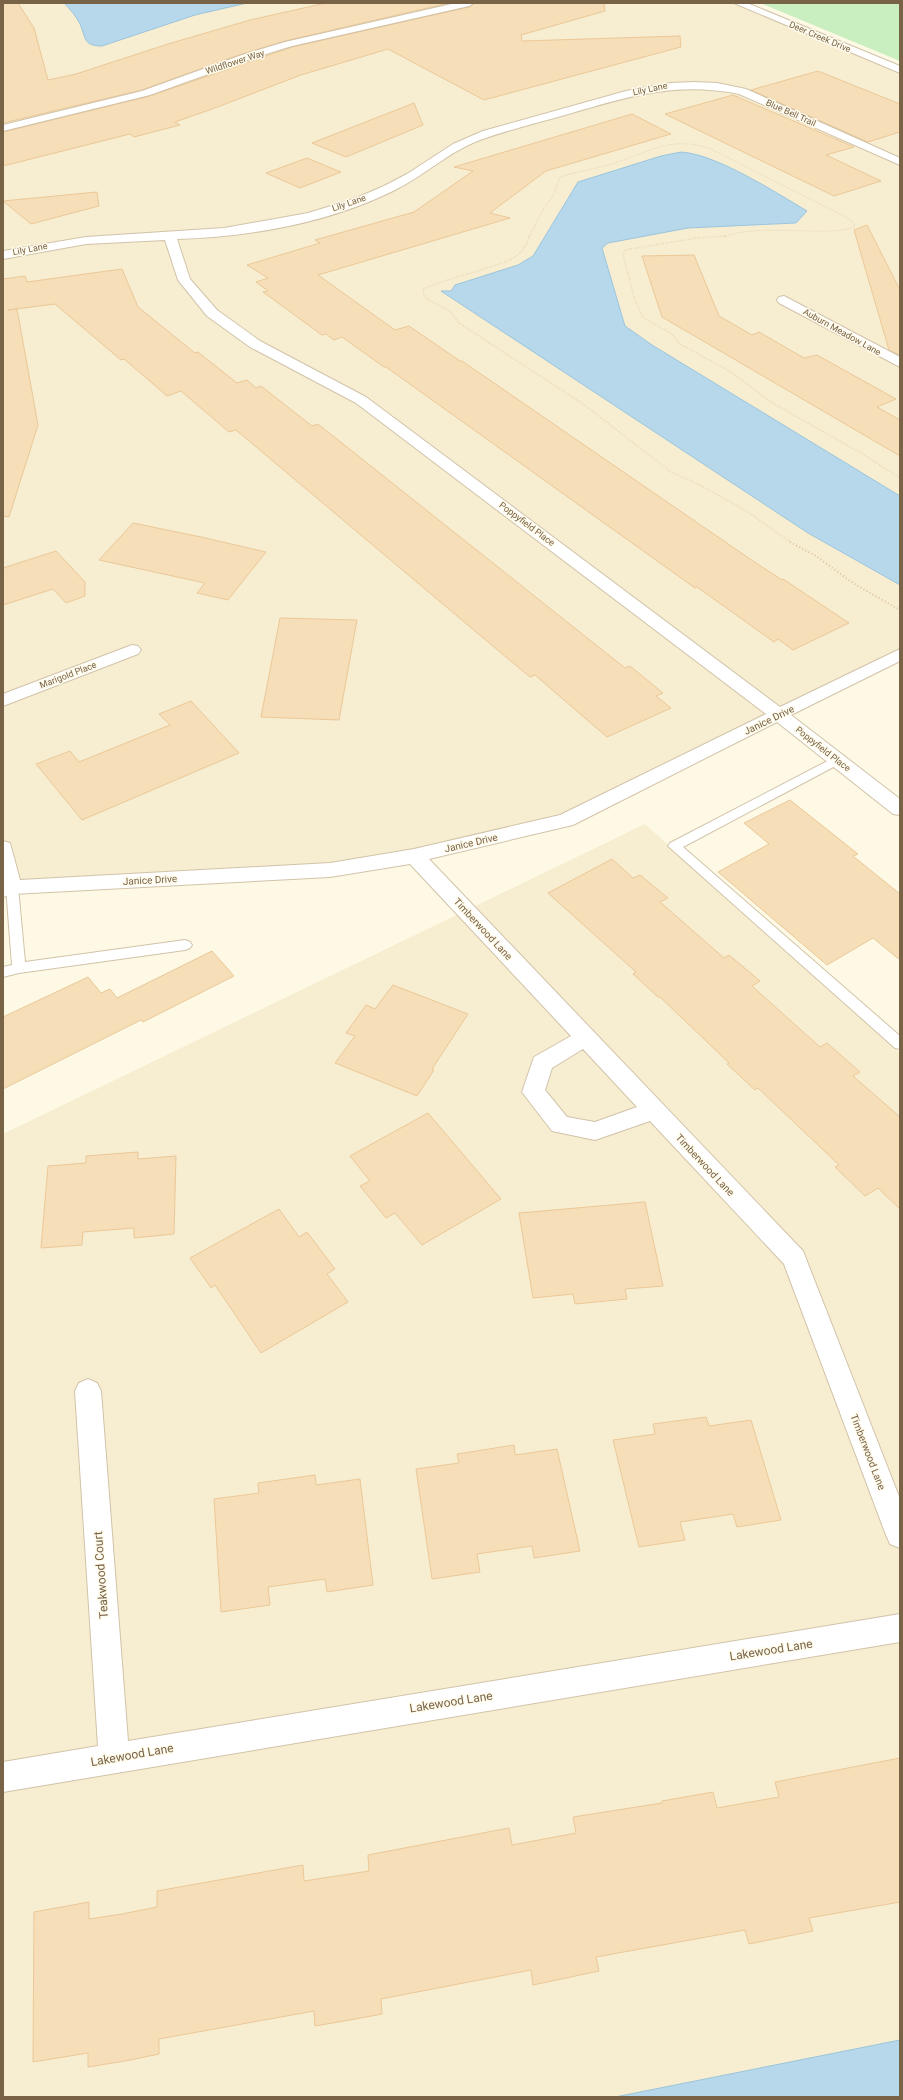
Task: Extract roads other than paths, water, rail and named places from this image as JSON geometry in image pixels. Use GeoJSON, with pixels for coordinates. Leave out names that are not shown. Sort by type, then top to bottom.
{"type":"FeatureCollection","features":[{"type":"Feature","properties":{"kind":"street","name":"Wildflower Way"},"geometry":{"type":"LineString","coordinates":[[3,128],[146,93],[246,57],[290,44],[469,3]]}},
{"type":"Feature","properties":{"kind":"street","name":"Deer Creek Drive"},"geometry":{"type":"LineString","coordinates":[[739,3],[900,70]]}},
{"type":"Feature","properties":{"kind":"street","name":"Blue Bell Trail"},"geometry":{"type":"LineString","coordinates":[[677,84],[715,85],[742,91],[900,162]]}},
{"type":"Feature","properties":{"kind":"street","name":"Lily Lane"},"geometry":{"type":"LineString","coordinates":[[3,255],[73,242],[114,237],[170,236],[237,230],[279,223],[339,208],[405,180],[436,158],[464,143],[490,133],[636,92],[677,84]]}},
{"type":"Feature","properties":{"kind":"street","name":"Poppyfield Place"},"geometry":{"type":"LineString","coordinates":[[170,236],[184,280],[212,313],[255,344],[361,400],[779,715],[900,809]]}},
{"type":"Feature","properties":{"kind":"street","name":"Auburn Meadow Lane"},"geometry":{"type":"LineString","coordinates":[[784,300],[900,363]]}},
{"type":"Feature","properties":{"kind":"street","name":"Marigold Place"},"geometry":{"type":"LineString","coordinates":[[3,700],[132,650]]}},
{"type":"Feature","properties":{"kind":"street","name":"Janice Drive"},"geometry":{"type":"LineString","coordinates":[[8,889],[330,870],[414,856],[566,820],[900,654]]}},
{"type":"Feature","properties":{"kind":"street"},"geometry":{"type":"LineString","coordinates":[[3,848],[8,889]]}},
{"type":"Feature","properties":{"kind":"street","name":"Timberwood Lane"},"geometry":{"type":"LineString","coordinates":[[414,856],[794,1258],[900,1535]]}},
{"type":"Feature","properties":{"kind":"street"},"geometry":{"type":"LineString","coordinates":[[585,1038],[542,1063],[533,1092],[560,1125],[595,1131],[654,1110]]}},
{"type":"Feature","properties":{"kind":"street","name":"Teakwood Court"},"geometry":{"type":"LineString","coordinates":[[88,1391],[114,1758]]}},
{"type":"Feature","properties":{"kind":"street","name":"Lakewood Lane"},"geometry":{"type":"LineString","coordinates":[[3,1777],[900,1628]]}},
{"type":"Feature","properties":{"kind":"lane"},"geometry":{"type":"LineString","coordinates":[[837,760],[674,846],[900,1044]]}},
{"type":"Feature","properties":{"kind":"lane"},"geometry":{"type":"LineString","coordinates":[[8,889],[19,968]]}},
{"type":"Feature","properties":{"kind":"lane"},"geometry":{"type":"LineString","coordinates":[[3,972],[19,968],[185,945]]}},
{"type":"Feature","properties":{"kind":"water"},"geometry":{"type":"Polygon","coordinates":[[[64,3],[247,3],[195,15],[102,46],[96,46],[88,43],[80,24],[64,3]]]}},
{"type":"Feature","properties":{"kind":"water"},"geometry":{"type":"Polygon","coordinates":[[[681,152],[695,154],[711,159],[745,175],[807,211],[796,223],[688,228],[608,243],[602,248],[625,326],[652,345],[900,496],[900,585],[808,533],[441,291],[451,291],[455,285],[518,265],[533,256],[578,182],[661,156],[681,152]]]}},
{"type":"Feature","properties":{"kind":"water"},"geometry":{"type":"Polygon","coordinates":[[[900,2040],[900,2097],[615,2097],[900,2040]]]}}]}
